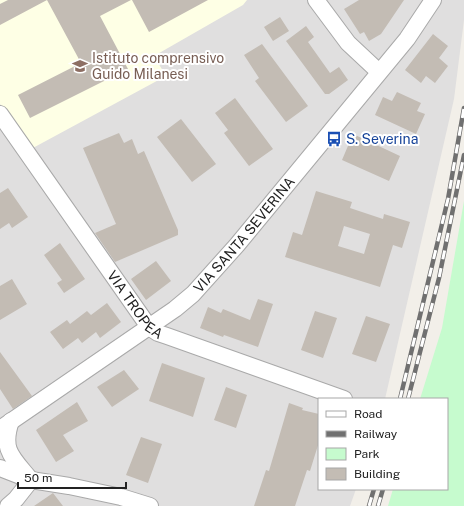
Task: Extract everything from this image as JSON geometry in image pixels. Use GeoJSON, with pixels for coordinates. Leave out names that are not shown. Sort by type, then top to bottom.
{"type":"FeatureCollection","features":[{"type":"Feature","properties":{"kind":"street"},"geometry":{"type":"LineString","coordinates":[[316,0],[348,43],[378,72]]}},
{"type":"Feature","properties":{"kind":"street","name":"VIA SANTA SEVERINA"},"geometry":{"type":"LineString","coordinates":[[6,425],[185,302],[208,280],[378,72],[407,39],[432,0]]}},
{"type":"Feature","properties":{"kind":"street","name":"VIA TROPEA"},"geometry":{"type":"LineString","coordinates":[[0,114],[148,327],[158,333],[341,398]]}},
{"type":"Feature","properties":{"kind":"street"},"geometry":{"type":"LineString","coordinates":[[6,425],[6,439],[12,458],[31,480]]}},
{"type":"Feature","properties":{"kind":"street"},"geometry":{"type":"LineString","coordinates":[[0,468],[31,480],[121,497],[150,506]]}},
{"type":"Feature","properties":{"kind":"street"},"geometry":{"type":"LineString","coordinates":[[8,506],[16,499],[31,480]]}},
{"type":"Feature","properties":{"kind":"shaded area"},"geometry":{"type":"Polygon","coordinates":[[[0,0],[464,0],[464,20],[454,99],[385,398],[318,398],[318,490],[356,490],[350,506],[0,506],[0,0]]]}},
{"type":"Feature","properties":{"kind":"shaded area","name":"Istituto comprensivo Guido Milanesi"},"geometry":{"type":"Polygon","coordinates":[[[0,0],[247,0],[243,5],[154,56],[166,76],[31,149],[0,104],[0,0]]]}},
{"type":"Feature","properties":{"kind":"green space"},"geometry":{"type":"Polygon","coordinates":[[[464,201],[464,506],[388,506],[393,490],[448,490],[448,398],[420,398],[442,328],[464,201]]]}},
{"type":"Feature","properties":{"kind":"building"},"geometry":{"type":"Polygon","coordinates":[[[8,0],[47,0],[0,25],[0,4],[8,0]]]}},
{"type":"Feature","properties":{"kind":"building"},"geometry":{"type":"Polygon","coordinates":[[[47,0],[131,0],[100,16],[128,69],[110,78],[104,71],[102,72],[106,80],[30,118],[18,95],[81,63],[47,0]]]}},
{"type":"Feature","properties":{"kind":"building"},"geometry":{"type":"Polygon","coordinates":[[[132,0],[208,0],[149,32],[132,0]]]}},
{"type":"Feature","properties":{"kind":"building"},"geometry":{"type":"Polygon","coordinates":[[[359,0],[404,0],[381,34],[369,41],[364,32],[360,34],[344,9],[359,0]]]}},
{"type":"Feature","properties":{"kind":"building"},"geometry":{"type":"Polygon","coordinates":[[[280,17],[289,31],[273,41],[264,27],[280,17]]]}},
{"type":"Feature","properties":{"kind":"building"},"geometry":{"type":"Polygon","coordinates":[[[306,26],[314,37],[308,42],[330,73],[339,67],[348,80],[329,94],[325,94],[286,41],[306,26]]]}},
{"type":"Feature","properties":{"kind":"building"},"geometry":{"type":"Polygon","coordinates":[[[433,34],[448,46],[439,58],[448,66],[435,83],[426,76],[421,83],[405,70],[433,34]]]}},
{"type":"Feature","properties":{"kind":"building"},"geometry":{"type":"Polygon","coordinates":[[[262,44],[308,106],[286,122],[255,81],[259,78],[244,55],[262,44]]]}},
{"type":"Feature","properties":{"kind":"building"},"geometry":{"type":"Polygon","coordinates":[[[397,92],[421,103],[417,111],[425,114],[416,134],[375,115],[383,97],[392,101],[397,92]]]}},
{"type":"Feature","properties":{"kind":"building"},"geometry":{"type":"Polygon","coordinates":[[[235,98],[273,149],[249,166],[224,133],[228,130],[215,113],[235,98]]]}},
{"type":"Feature","properties":{"kind":"building"},"geometry":{"type":"Polygon","coordinates":[[[181,119],[216,164],[192,182],[157,137],[181,119]]]}},
{"type":"Feature","properties":{"kind":"building"},"geometry":{"type":"Polygon","coordinates":[[[119,133],[124,143],[132,139],[138,154],[144,151],[178,230],[178,235],[115,262],[95,233],[116,224],[83,148],[119,133]]]}},
{"type":"Feature","properties":{"kind":"building"},"geometry":{"type":"Polygon","coordinates":[[[353,134],[400,156],[389,181],[342,160],[353,134]]]}},
{"type":"Feature","properties":{"kind":"building"},"geometry":{"type":"Polygon","coordinates":[[[8,188],[28,217],[12,228],[9,223],[0,229],[0,193],[8,188]]]}},
{"type":"Feature","properties":{"kind":"building"},"geometry":{"type":"Polygon","coordinates":[[[316,191],[352,202],[350,208],[383,219],[384,214],[410,222],[402,248],[393,245],[380,287],[285,257],[293,232],[302,235],[316,191]],[[344,226],[338,246],[364,254],[370,234],[344,226]]]}},
{"type":"Feature","properties":{"kind":"building"},"geometry":{"type":"Polygon","coordinates":[[[60,243],[85,279],[64,293],[57,283],[62,280],[44,255],[60,243]]]}},
{"type":"Feature","properties":{"kind":"building"},"geometry":{"type":"Polygon","coordinates":[[[156,261],[171,281],[146,300],[131,279],[156,261]]]}},
{"type":"Feature","properties":{"kind":"building"},"geometry":{"type":"Polygon","coordinates":[[[12,279],[27,304],[0,320],[0,286],[12,279]]]}},
{"type":"Feature","properties":{"kind":"building"},"geometry":{"type":"Polygon","coordinates":[[[258,299],[273,304],[258,347],[224,335],[223,337],[200,328],[208,307],[221,313],[223,309],[250,320],[258,299]]]}},
{"type":"Feature","properties":{"kind":"building"},"geometry":{"type":"Polygon","coordinates":[[[107,303],[121,322],[100,338],[96,332],[82,343],[78,338],[63,349],[50,332],[67,320],[70,324],[87,311],[91,315],[107,303]]]}},
{"type":"Feature","properties":{"kind":"building"},"geometry":{"type":"Polygon","coordinates":[[[315,311],[337,318],[323,358],[301,350],[315,311]]]}},
{"type":"Feature","properties":{"kind":"building"},"geometry":{"type":"Polygon","coordinates":[[[366,316],[390,324],[376,362],[352,354],[366,316]]]}},
{"type":"Feature","properties":{"kind":"building"},"geometry":{"type":"Polygon","coordinates":[[[0,352],[32,396],[13,409],[0,389],[0,352]]]}},
{"type":"Feature","properties":{"kind":"building"},"geometry":{"type":"Polygon","coordinates":[[[162,363],[205,378],[193,417],[149,401],[162,363]]]}},
{"type":"Feature","properties":{"kind":"building"},"geometry":{"type":"Polygon","coordinates":[[[124,370],[139,389],[112,407],[97,387],[124,370]]]}},
{"type":"Feature","properties":{"kind":"building"},"geometry":{"type":"Polygon","coordinates":[[[226,387],[247,395],[236,428],[214,420],[226,387]]]}},
{"type":"Feature","properties":{"kind":"building"},"geometry":{"type":"Polygon","coordinates":[[[77,402],[88,421],[63,435],[74,451],[56,462],[36,430],[77,402]]]}},
{"type":"Feature","properties":{"kind":"building"},"geometry":{"type":"Polygon","coordinates":[[[289,403],[303,408],[302,410],[318,414],[318,445],[310,471],[307,470],[295,506],[254,506],[266,470],[269,471],[289,403]]]}},
{"type":"Feature","properties":{"kind":"building"},"geometry":{"type":"Polygon","coordinates":[[[141,437],[162,444],[148,483],[126,475],[141,437]]]}},
{"type":"Feature","properties":{"kind":"building"},"geometry":{"type":"Polygon","coordinates":[[[53,493],[63,506],[34,506],[53,493]]]}},
{"type":"Feature","properties":{"kind":"railway"},"geometry":{"type":"LineString","coordinates":[[400,398],[448,199],[464,108]]}},
{"type":"Feature","properties":{"kind":"railway"},"geometry":{"type":"LineString","coordinates":[[408,398],[439,278],[464,155]]}},
{"type":"Feature","properties":{"kind":"railway"},"geometry":{"type":"LineString","coordinates":[[369,506],[374,490]]}},
{"type":"Feature","properties":{"kind":"railway"},"geometry":{"type":"LineString","coordinates":[[378,506],[383,490]]}},
{"type":"Feature","properties":{"kind":"place","name":"Istituto comprensivo Guido Milanesi"},"geometry":{"type":"Point","coordinates":[80,66]}},
{"type":"Feature","properties":{"kind":"place","name":"S. Severina"},"geometry":{"type":"Point","coordinates":[334,139]}}]}
